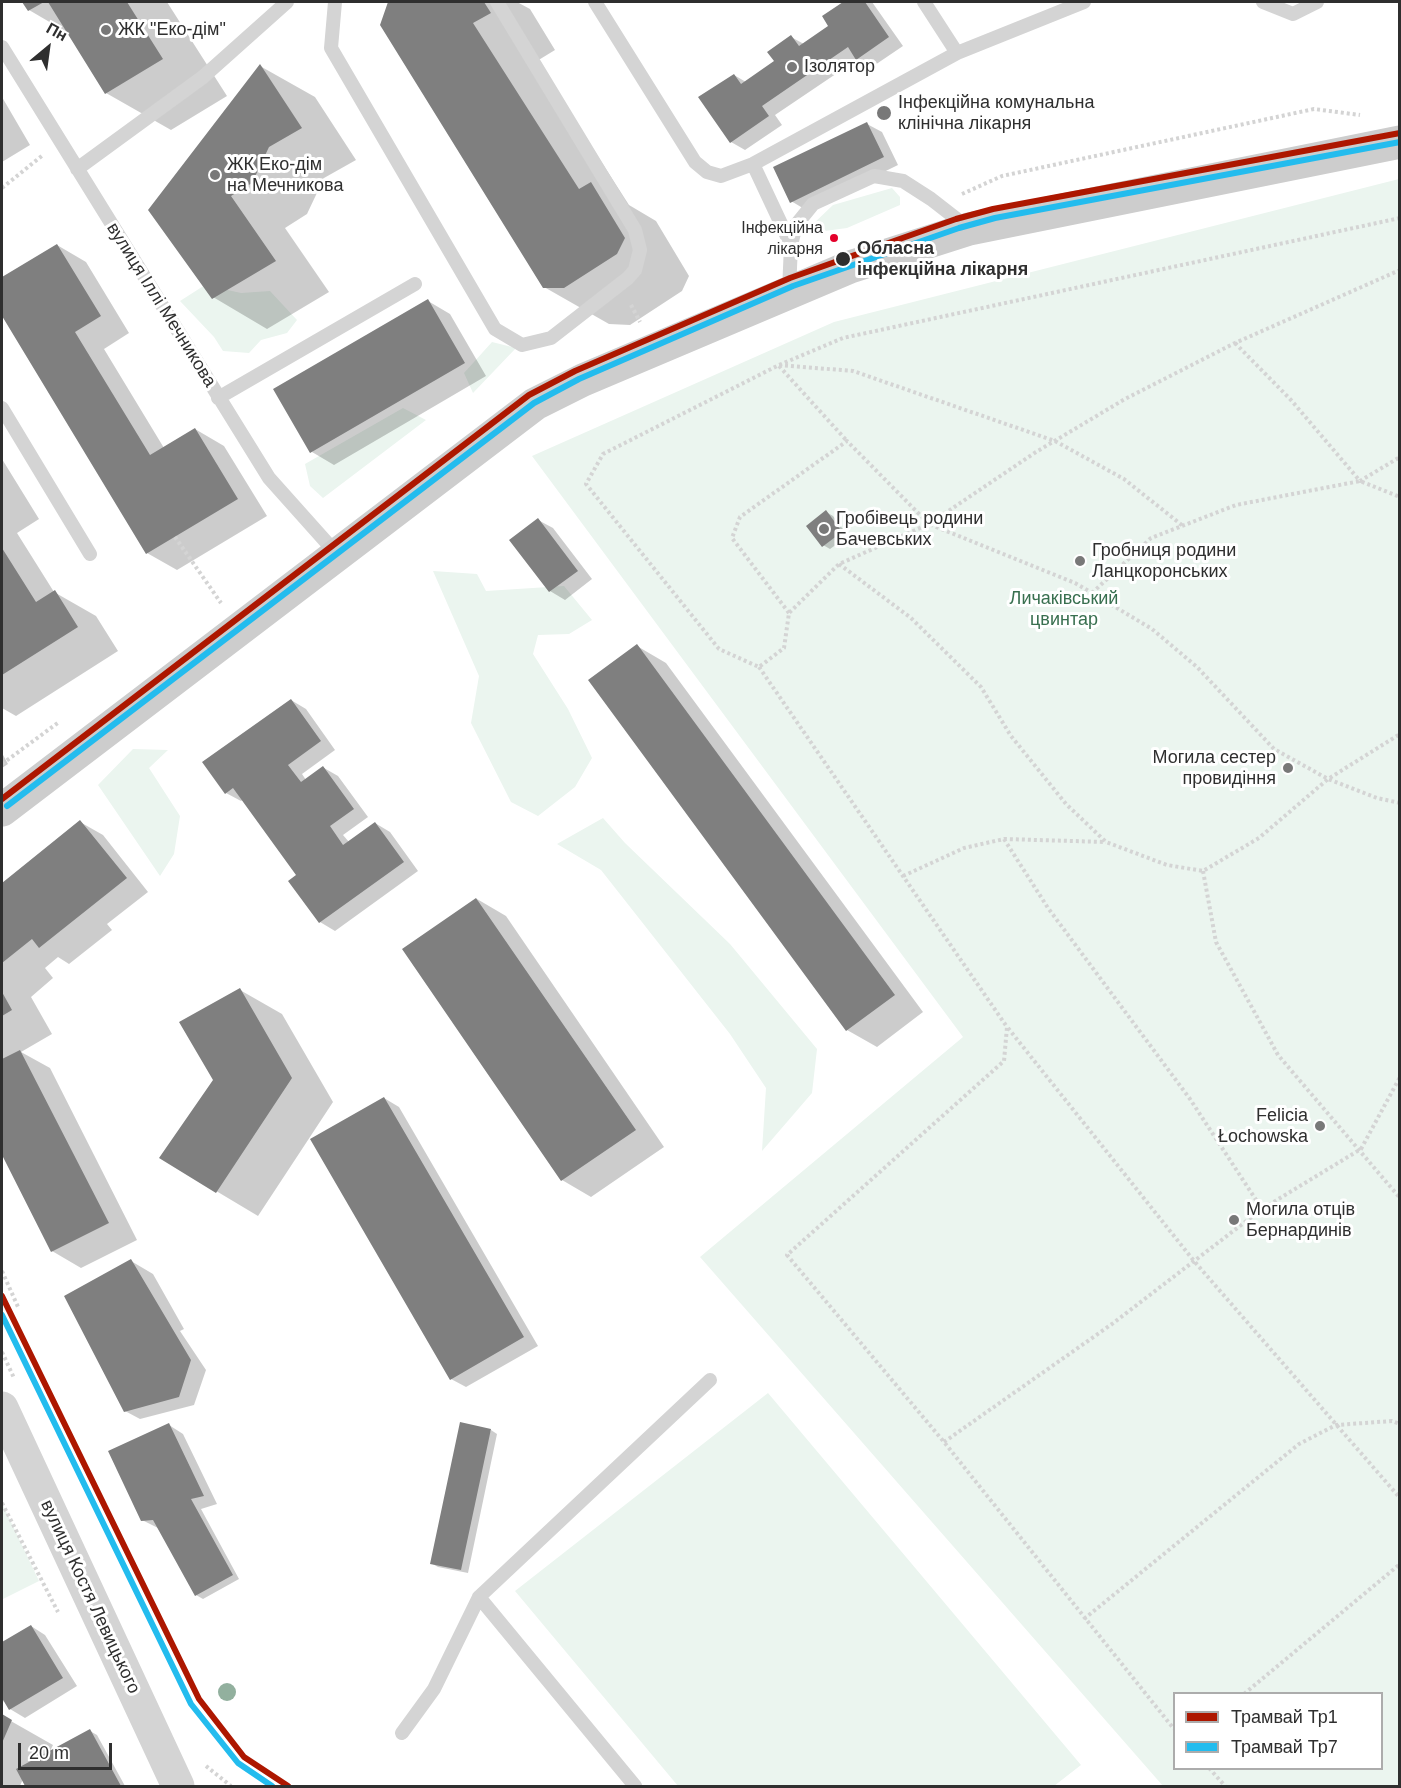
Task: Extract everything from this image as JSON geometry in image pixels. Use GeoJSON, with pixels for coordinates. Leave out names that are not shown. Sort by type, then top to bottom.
{"type":"FeatureCollection","features":[{"type":"Feature","properties":{"kind":"main road"},"geometry":{"type":"LineString","coordinates":[[2,810],[336,553],[535,404],[583,380],[850,267],[969,229],[1400,142]]}},
{"type":"Feature","properties":{"kind":"street","name":"вулиця Костя Левицького"},"geometry":{"type":"LineString","coordinates":[[2,1408],[178,1786]]}},
{"type":"Feature","properties":{"kind":"lane"},"geometry":{"type":"LineString","coordinates":[[77,169],[203,76],[287,2]]}},
{"type":"Feature","properties":{"kind":"lane"},"geometry":{"type":"LineString","coordinates":[[335,2],[331,48],[495,328],[522,345],[551,338],[628,278],[635,270],[640,250],[635,230],[497,2]]}},
{"type":"Feature","properties":{"kind":"lane"},"geometry":{"type":"LineString","coordinates":[[595,2],[695,162],[707,172],[721,176],[753,164],[957,53],[1084,2]]}},
{"type":"Feature","properties":{"kind":"lane"},"geometry":{"type":"LineString","coordinates":[[924,2],[957,53]]}},
{"type":"Feature","properties":{"kind":"lane"},"geometry":{"type":"LineString","coordinates":[[1263,2],[1293,14],[1317,2]]}},
{"type":"Feature","properties":{"kind":"lane","name":"вулиця Іллі Мечникова"},"geometry":{"type":"LineString","coordinates":[[2,47],[269,478],[336,553]]}},
{"type":"Feature","properties":{"kind":"lane"},"geometry":{"type":"LineString","coordinates":[[753,164],[791,245]]}},
{"type":"Feature","properties":{"kind":"lane"},"geometry":{"type":"LineString","coordinates":[[789,292],[791,245],[796,225],[813,204],[874,176],[903,181],[969,229]]}},
{"type":"Feature","properties":{"kind":"lane"},"geometry":{"type":"LineString","coordinates":[[218,398],[414,284]]}},
{"type":"Feature","properties":{"kind":"lane"},"geometry":{"type":"LineString","coordinates":[[2,408],[90,554]]}},
{"type":"Feature","properties":{"kind":"lane"},"geometry":{"type":"LineString","coordinates":[[402,1733],[434,1689],[479,1597],[710,1380]]}},
{"type":"Feature","properties":{"kind":"lane"},"geometry":{"type":"LineString","coordinates":[[479,1597],[636,1786]]}},
{"type":"Feature","properties":{"kind":"path"},"geometry":{"type":"LineString","coordinates":[[937,204],[1002,176],[1314,109],[1371,115]]}},
{"type":"Feature","properties":{"kind":"path"},"geometry":{"type":"LineString","coordinates":[[2,188],[60,142]]}},
{"type":"Feature","properties":{"kind":"path"},"geometry":{"type":"LineString","coordinates":[[1400,218],[843,338],[779,365],[603,454],[586,484],[719,649],[759,667],[1007,1027],[1194,1261],[1400,1498]]}},
{"type":"Feature","properties":{"kind":"path"},"geometry":{"type":"LineString","coordinates":[[759,667],[784,648],[789,613],[839,564],[929,524],[1055,441],[1125,399],[1235,343],[1400,270]]}},
{"type":"Feature","properties":{"kind":"path"},"geometry":{"type":"LineString","coordinates":[[1235,343],[1291,400],[1360,481],[1400,497]]}},
{"type":"Feature","properties":{"kind":"path"},"geometry":{"type":"LineString","coordinates":[[779,365],[847,441],[929,524],[1075,583],[1092,593],[1152,629],[1197,667],[1274,748],[1328,779],[1377,798],[1400,803]]}},
{"type":"Feature","properties":{"kind":"path"},"geometry":{"type":"LineString","coordinates":[[779,365],[854,371],[1055,441],[1124,479],[1183,526]]}},
{"type":"Feature","properties":{"kind":"path"},"geometry":{"type":"LineString","coordinates":[[789,613],[732,538],[740,517],[847,441]]}},
{"type":"Feature","properties":{"kind":"path"},"geometry":{"type":"LineString","coordinates":[[1092,593],[1151,538],[1236,505],[1360,481],[1400,457]]}},
{"type":"Feature","properties":{"kind":"path"},"geometry":{"type":"LineString","coordinates":[[175,537],[222,604]]}},
{"type":"Feature","properties":{"kind":"path"},"geometry":{"type":"LineString","coordinates":[[839,564],[911,618],[981,687],[1011,736],[1066,804],[1106,842]]}},
{"type":"Feature","properties":{"kind":"path"},"geometry":{"type":"LineString","coordinates":[[903,876],[964,848],[1004,839],[1106,842],[1167,865],[1203,871],[1259,837],[1328,779],[1400,734]]}},
{"type":"Feature","properties":{"kind":"path"},"geometry":{"type":"LineString","coordinates":[[1004,839],[1048,908],[1190,1099],[1262,1209]]}},
{"type":"Feature","properties":{"kind":"path"},"geometry":{"type":"LineString","coordinates":[[1203,871],[1215,942],[1278,1055],[1400,1197]]}},
{"type":"Feature","properties":{"kind":"path"},"geometry":{"type":"LineString","coordinates":[[1007,1027],[1004,1061],[787,1255],[945,1442],[1173,1728]]}},
{"type":"Feature","properties":{"kind":"path"},"geometry":{"type":"LineString","coordinates":[[945,1442],[1112,1324],[1262,1209],[1361,1149],[1400,1077]]}},
{"type":"Feature","properties":{"kind":"path"},"geometry":{"type":"LineString","coordinates":[[2,1271],[18,1307]]}},
{"type":"Feature","properties":{"kind":"path"},"geometry":{"type":"LineString","coordinates":[[1084,1619],[1299,1444],[1336,1425],[1392,1421],[1400,1424]]}},
{"type":"Feature","properties":{"kind":"path"},"geometry":{"type":"LineString","coordinates":[[1246,1692],[1400,1564]]}},
{"type":"Feature","properties":{"kind":"path"},"geometry":{"type":"LineString","coordinates":[[1211,1770],[1225,1786]]}},
{"type":"Feature","properties":{"kind":"green space","name":"Личаківський цвинтар"},"geometry":{"type":"Polygon","coordinates":[[[1399,179],[1399,1786],[1163,1786],[700,1257],[963,1037],[532,456],[834,322],[1399,179]]]}},
{"type":"Feature","properties":{"kind":"green space"},"geometry":{"type":"Polygon","coordinates":[[[892,188],[900,197],[900,205],[847,228],[810,233],[812,225],[833,205],[892,188]]]}},
{"type":"Feature","properties":{"kind":"green space"},"geometry":{"type":"Polygon","coordinates":[[[205,285],[241,293],[270,291],[297,320],[287,333],[261,340],[249,353],[223,351],[214,337],[180,301],[205,285]]]}},
{"type":"Feature","properties":{"kind":"green space"},"geometry":{"type":"Polygon","coordinates":[[[492,342],[516,348],[473,393],[464,373],[492,342]]]}},
{"type":"Feature","properties":{"kind":"green space"},"geometry":{"type":"Polygon","coordinates":[[[403,408],[426,420],[323,498],[310,486],[305,464],[403,408]]]}},
{"type":"Feature","properties":{"kind":"green space"},"geometry":{"type":"Polygon","coordinates":[[[433,571],[477,574],[486,591],[564,586],[592,620],[569,634],[538,635],[533,654],[568,709],[592,758],[575,787],[538,816],[511,802],[471,723],[479,676],[433,571]]]}},
{"type":"Feature","properties":{"kind":"green space"},"geometry":{"type":"Polygon","coordinates":[[[133,749],[168,750],[149,768],[180,816],[174,854],[160,876],[98,785],[133,749]]]}},
{"type":"Feature","properties":{"kind":"green space"},"geometry":{"type":"Polygon","coordinates":[[[603,818],[625,843],[730,944],[817,1049],[812,1093],[762,1151],[766,1088],[730,1034],[601,870],[557,844],[603,818]]]}},
{"type":"Feature","properties":{"kind":"green space"},"geometry":{"type":"Polygon","coordinates":[[[768,1393],[1081,1765],[1054,1786],[678,1786],[515,1591],[768,1393]]]}},
{"type":"Feature","properties":{"kind":"green space"},"geometry":{"type":"Polygon","coordinates":[[[2,1503],[39,1581],[3,1599],[2,1595],[2,1503]]]}},
{"type":"Feature","properties":{"kind":"building"},"geometry":{"type":"Polygon","coordinates":[[[22,2],[44,2],[28,11],[22,2]]]}},
{"type":"Feature","properties":{"kind":"building","name":"ЖК \"Еко-дім\""},"geometry":{"type":"Polygon","coordinates":[[[48,2],[127,2],[163,59],[105,94],[48,2]]]}},
{"type":"Feature","properties":{"kind":"building"},"geometry":{"type":"Polygon","coordinates":[[[388,2],[484,2],[491,13],[473,23],[579,189],[591,182],[625,238],[617,254],[564,288],[543,288],[380,25],[388,2]]]}},
{"type":"Feature","properties":{"kind":"building","name":"Ізолятор"},"geometry":{"type":"Polygon","coordinates":[[[843,2],[865,2],[889,37],[856,60],[848,47],[762,106],[769,116],[730,143],[698,97],[734,74],[741,84],[774,61],[767,52],[791,35],[799,46],[828,26],[822,16],[843,2]]]}},
{"type":"Feature","properties":{"kind":"building","name":"ЖК Еко-дім на Мечникова"},"geometry":{"type":"Polygon","coordinates":[[[260,64],[302,128],[269,147],[252,183],[231,196],[276,261],[212,299],[148,210],[260,64]]]}},
{"type":"Feature","properties":{"kind":"building"},"geometry":{"type":"Polygon","coordinates":[[[867,122],[884,157],[790,203],[773,167],[867,122]]]}},
{"type":"Feature","properties":{"kind":"building"},"geometry":{"type":"Polygon","coordinates":[[[57,244],[101,316],[75,332],[150,455],[195,428],[238,499],[146,554],[2,316],[2,277],[57,244]]]}},
{"type":"Feature","properties":{"kind":"building"},"geometry":{"type":"Polygon","coordinates":[[[428,299],[465,363],[310,453],[273,389],[428,299]]]}},
{"type":"Feature","properties":{"kind":"building","name":"Гробівець родини Бачевських"},"geometry":{"type":"Polygon","coordinates":[[[826,510],[842,532],[822,547],[806,526],[826,510]]]}},
{"type":"Feature","properties":{"kind":"building"},"geometry":{"type":"Polygon","coordinates":[[[538,518],[578,571],[549,592],[509,540],[538,518]]]}},
{"type":"Feature","properties":{"kind":"building"},"geometry":{"type":"Polygon","coordinates":[[[2,548],[36,602],[55,590],[78,627],[2,675],[2,548]]]}},
{"type":"Feature","properties":{"kind":"building"},"geometry":{"type":"Polygon","coordinates":[[[637,644],[895,995],[846,1031],[588,680],[637,644]]]}},
{"type":"Feature","properties":{"kind":"building"},"geometry":{"type":"Polygon","coordinates":[[[291,699],[321,741],[288,765],[301,782],[323,766],[354,809],[330,826],[343,845],[375,822],[404,862],[319,923],[288,881],[296,875],[233,788],[225,794],[202,762],[291,699]]]}},
{"type":"Feature","properties":{"kind":"building"},"geometry":{"type":"Polygon","coordinates":[[[80,820],[127,878],[39,948],[32,939],[2,963],[2,883],[80,820]]]}},
{"type":"Feature","properties":{"kind":"building"},"geometry":{"type":"Polygon","coordinates":[[[476,898],[636,1130],[561,1181],[402,949],[476,898]]]}},
{"type":"Feature","properties":{"kind":"building"},"geometry":{"type":"Polygon","coordinates":[[[240,988],[292,1078],[216,1193],[159,1158],[213,1080],[179,1022],[240,988]]]}},
{"type":"Feature","properties":{"kind":"building"},"geometry":{"type":"Polygon","coordinates":[[[2,992],[12,1010],[2,1016],[2,992]]]}},
{"type":"Feature","properties":{"kind":"building"},"geometry":{"type":"Polygon","coordinates":[[[20,1050],[109,1223],[51,1252],[2,1155],[2,1059],[20,1050]]]}},
{"type":"Feature","properties":{"kind":"building"},"geometry":{"type":"Polygon","coordinates":[[[384,1097],[524,1337],[450,1380],[310,1139],[384,1097]]]}},
{"type":"Feature","properties":{"kind":"building"},"geometry":{"type":"Polygon","coordinates":[[[131,1259],[191,1360],[179,1397],[124,1412],[64,1296],[131,1259]]]}},
{"type":"Feature","properties":{"kind":"building"},"geometry":{"type":"Polygon","coordinates":[[[460,1422],[491,1429],[461,1570],[430,1564],[460,1422]]]}},
{"type":"Feature","properties":{"kind":"building"},"geometry":{"type":"Polygon","coordinates":[[[169,1423],[204,1496],[191,1499],[233,1575],[195,1596],[153,1520],[141,1521],[108,1451],[169,1423]]]}},
{"type":"Feature","properties":{"kind":"building"},"geometry":{"type":"Polygon","coordinates":[[[31,1625],[63,1678],[9,1710],[2,1698],[2,1642],[31,1625]]]}},
{"type":"Feature","properties":{"kind":"building"},"geometry":{"type":"Polygon","coordinates":[[[2,1714],[12,1720],[2,1743],[2,1714]]]}},
{"type":"Feature","properties":{"kind":"building"},"geometry":{"type":"Polygon","coordinates":[[[90,1729],[121,1786],[25,1786],[16,1769],[90,1729]]]}},
{"type":"Feature","properties":{"kind":"tram line","name":"Тр1"},"geometry":{"type":"LineString","coordinates":[[2,799],[529,395],[575,371],[790,278],[956,219],[993,209],[1400,133]]}},
{"type":"Feature","properties":{"kind":"tram line","name":"Тр7"},"geometry":{"type":"LineString","coordinates":[[7,806],[534,403],[579,379],[793,286],[959,228],[995,218],[1400,142]]}},
{"type":"Feature","properties":{"kind":"tram line","name":"Тр1"},"geometry":{"type":"LineString","coordinates":[[2,1296],[199,1699],[244,1757],[288,1786]]}},
{"type":"Feature","properties":{"kind":"tram line","name":"Тр7"},"geometry":{"type":"LineString","coordinates":[[2,1315],[191,1704],[238,1763],[272,1786]]}},
{"type":"Feature","properties":{"kind":"place","name":"ЖК \"Еко-дім\""},"geometry":{"type":"Point","coordinates":[106,30]}},
{"type":"Feature","properties":{"kind":"place","name":"Ізолятор"},"geometry":{"type":"Point","coordinates":[792,67]}},
{"type":"Feature","properties":{"kind":"place","name":"Інфекційна комунальна клінічна лікарня"},"geometry":{"type":"Point","coordinates":[884,113]}},
{"type":"Feature","properties":{"kind":"place","name":"ЖК Еко-дім на Мечникова"},"geometry":{"type":"Point","coordinates":[215,175]}},
{"type":"Feature","properties":{"kind":"place","name":"Інфекційна лікарня"},"geometry":{"type":"Point","coordinates":[834,238]}},
{"type":"Feature","properties":{"kind":"place","name":"Обласна інфекційна лікарня"},"geometry":{"type":"Point","coordinates":[843,259]}},
{"type":"Feature","properties":{"kind":"place","name":"Гробівець родини Бачевських"},"geometry":{"type":"Point","coordinates":[824,529]}},
{"type":"Feature","properties":{"kind":"place","name":"Гробниця родини Ланцкоронських"},"geometry":{"type":"Point","coordinates":[1080,561]}},
{"type":"Feature","properties":{"kind":"place","name":"Могила сестер провидіння"},"geometry":{"type":"Point","coordinates":[1288,768]}},
{"type":"Feature","properties":{"kind":"place","name":"Felicia Łochowska"},"geometry":{"type":"Point","coordinates":[1320,1126]}},
{"type":"Feature","properties":{"kind":"place","name":"Могила отців Бернардинів"},"geometry":{"type":"Point","coordinates":[1234,1220]}}]}
